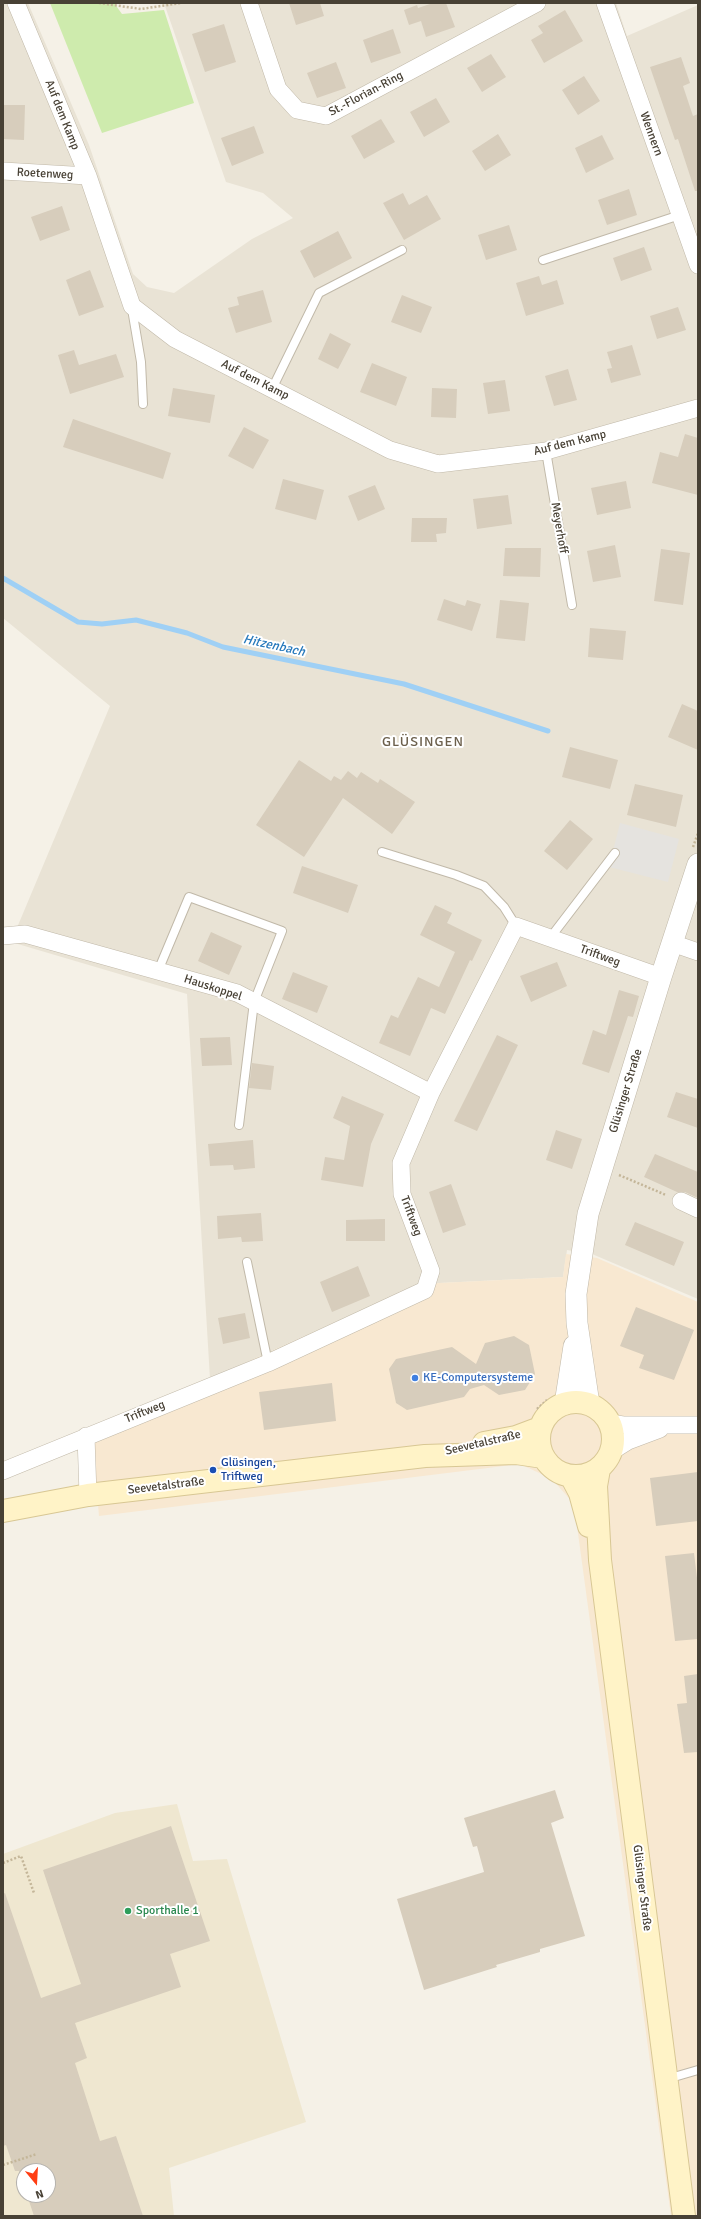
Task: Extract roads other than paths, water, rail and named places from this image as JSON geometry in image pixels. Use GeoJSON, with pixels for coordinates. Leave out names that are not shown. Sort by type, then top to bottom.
{"type":"FeatureCollection","features":[{"type":"Feature","properties":{"kind":"main road"},"geometry":{"type":"LineString","coordinates":[[599,1469],[581,1476],[571,1476],[560,1473],[550,1466],[543,1457],[540,1448],[540,1428],[546,1418],[554,1409],[565,1404],[577,1402],[589,1404],[598,1408],[610,1423],[614,1442],[612,1451]]}},
{"type":"Feature","properties":{"kind":"main road","name":"Seevetalstraße"},"geometry":{"type":"LineString","coordinates":[[425,1456],[516,1437],[540,1428]]}},
{"type":"Feature","properties":{"kind":"main road","name":"Glüsinger Straße"},"geometry":{"type":"LineString","coordinates":[[612,1451],[607,1461],[599,1469],[596,1486],[600,1560],[684,2216]]}},
{"type":"Feature","properties":{"kind":"main road","name":"Seevetalstraße"},"geometry":{"type":"LineString","coordinates":[[3,1511],[88,1496],[425,1456],[516,1453],[543,1457]]}},
{"type":"Feature","properties":{"kind":"main road","name":"Glüsinger Straße"},"geometry":{"type":"LineString","coordinates":[[571,1476],[580,1493],[600,1560]]}},
{"type":"Feature","properties":{"kind":"street","name":"Auf dem Kamp"},"geometry":{"type":"LineString","coordinates":[[16,3],[88,176],[132,306],[175,339],[390,450],[438,464],[546,450],[698,408]]}},
{"type":"Feature","properties":{"kind":"street","name":"St.-Florian-Ring"},"geometry":{"type":"LineString","coordinates":[[249,3],[278,89],[296,110],[326,116],[538,3]]}},
{"type":"Feature","properties":{"kind":"street","name":"Wennern"},"geometry":{"type":"LineString","coordinates":[[605,3],[698,265]]}},
{"type":"Feature","properties":{"kind":"street","name":"Roetenweg"},"geometry":{"type":"LineString","coordinates":[[3,171],[88,176]]}},
{"type":"Feature","properties":{"kind":"street","name":"Glüsinger Straße"},"geometry":{"type":"LineString","coordinates":[[589,1404],[577,1323],[576,1294],[588,1214],[661,977],[698,864]]}},
{"type":"Feature","properties":{"kind":"street","name":"Triftweg"},"geometry":{"type":"LineString","coordinates":[[3,1471],[268,1363],[425,1290],[431,1271],[402,1194],[401,1163],[431,1093],[516,926],[661,977]]}},
{"type":"Feature","properties":{"kind":"street","name":"Hauskoppel"},"geometry":{"type":"LineString","coordinates":[[3,936],[25,934],[236,993],[431,1093]]}},
{"type":"Feature","properties":{"kind":"street"},"geometry":{"type":"LineString","coordinates":[[672,943],[698,952]]}},
{"type":"Feature","properties":{"kind":"street"},"geometry":{"type":"LineString","coordinates":[[681,1201],[698,1209]]}},
{"type":"Feature","properties":{"kind":"street","name":"Glüsinger Straße"},"geometry":{"type":"LineString","coordinates":[[565,1404],[577,1323]]}},
{"type":"Feature","properties":{"kind":"street","name":"Glüsinger Straße"},"geometry":{"type":"LineString","coordinates":[[610,1423],[622,1425],[698,1425]]}},
{"type":"Feature","properties":{"kind":"street","name":"Glüsinger Straße"},"geometry":{"type":"LineString","coordinates":[[612,1451],[628,1441],[673,1425]]}},
{"type":"Feature","properties":{"kind":"street"},"geometry":{"type":"LineString","coordinates":[[86,1436],[88,1496]]}},
{"type":"Feature","properties":{"kind":"lane"},"geometry":{"type":"LineString","coordinates":[[543,260],[680,215]]}},
{"type":"Feature","properties":{"kind":"lane"},"geometry":{"type":"LineString","coordinates":[[272,389],[319,293],[402,250]]}},
{"type":"Feature","properties":{"kind":"lane"},"geometry":{"type":"LineString","coordinates":[[132,306],[141,362],[142,404]]}},
{"type":"Feature","properties":{"kind":"lane","name":"Meyerhoff"},"geometry":{"type":"LineString","coordinates":[[546,450],[572,605]]}},
{"type":"Feature","properties":{"kind":"lane"},"geometry":{"type":"LineString","coordinates":[[382,852],[456,874],[484,886],[504,907],[516,926]]}},
{"type":"Feature","properties":{"kind":"lane"},"geometry":{"type":"LineString","coordinates":[[550,938],[615,853]]}},
{"type":"Feature","properties":{"kind":"lane"},"geometry":{"type":"LineString","coordinates":[[158,971],[190,897],[282,931],[254,1002],[239,1125]]}},
{"type":"Feature","properties":{"kind":"lane"},"geometry":{"type":"LineString","coordinates":[[247,1262],[268,1363]]}},
{"type":"Feature","properties":{"kind":"lane"},"geometry":{"type":"LineString","coordinates":[[666,2079],[698,2070]]}},
{"type":"Feature","properties":{"kind":"waterway","name":"Hitzenbach"},"geometry":{"type":"LineString","coordinates":[[3,578],[78,622],[102,624],[136,620],[187,633],[223,647],[404,684],[548,731]]}},
{"type":"Feature","properties":{"kind":"place","name":"KE-Computersysteme"},"geometry":{"type":"Point","coordinates":[415,1378]}},
{"type":"Feature","properties":{"kind":"place","name":"Glüsingen, Triftweg"},"geometry":{"type":"Point","coordinates":[213,1470]}},
{"type":"Feature","properties":{"kind":"place","name":"Sporthalle 1"},"geometry":{"type":"Point","coordinates":[128,1911]}},
{"type":"Feature","properties":{"kind":"district","name":"GLÜSINGEN"},"geometry":{"type":"Point","coordinates":[423,742]}}]}
